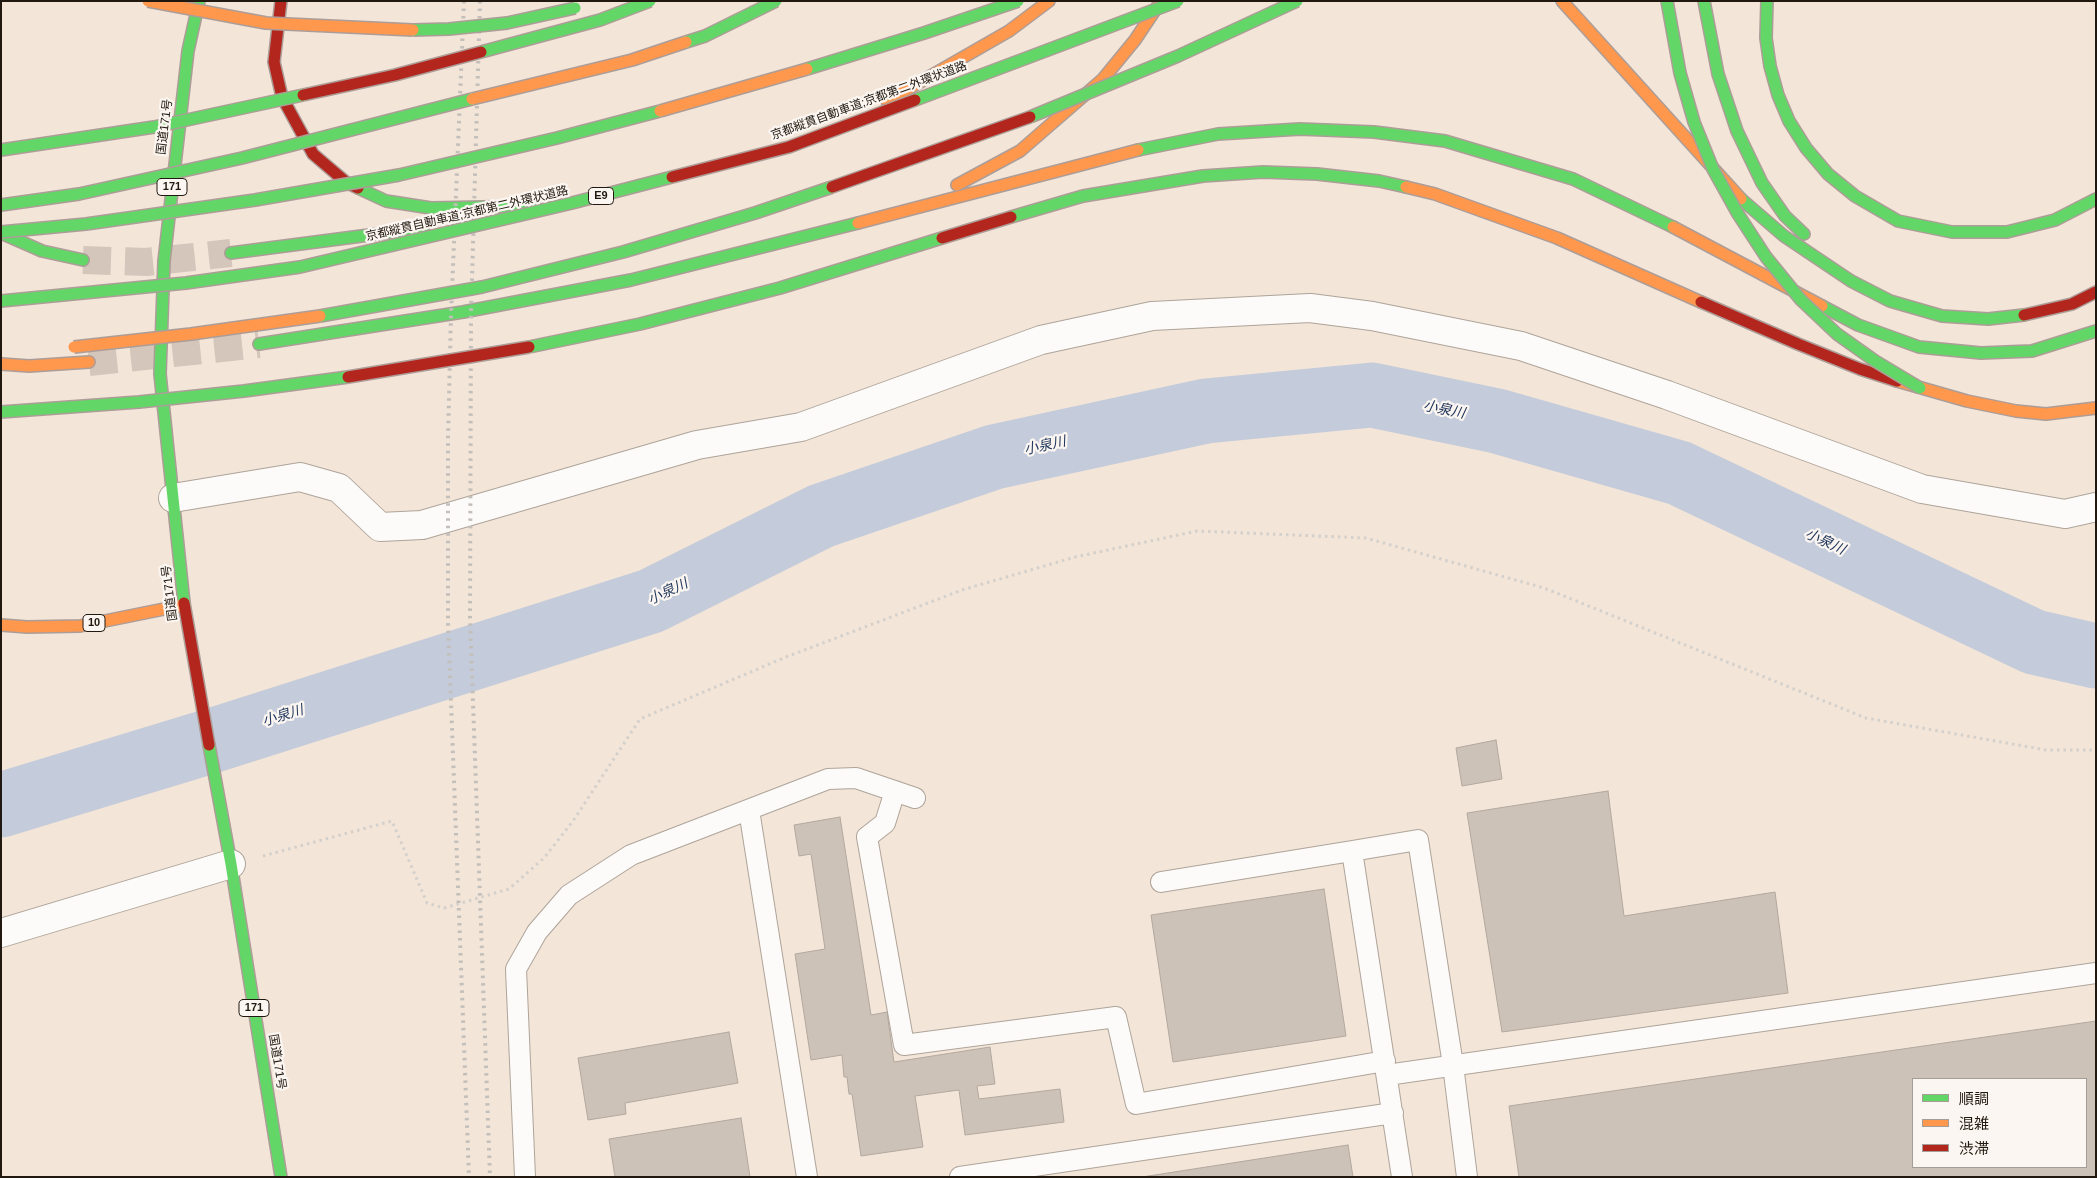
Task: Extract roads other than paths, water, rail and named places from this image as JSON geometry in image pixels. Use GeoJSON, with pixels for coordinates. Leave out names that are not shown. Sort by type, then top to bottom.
{"type":"FeatureCollection","features":[{"type":"Feature","properties":{"kind":"main road"},"geometry":{"type":"LineString","coordinates":[[148,1],[266,23],[392,30],[449,29],[507,23],[583,6]]}},
{"type":"Feature","properties":{"kind":"main road","name":"国道171号"},"geometry":{"type":"LineString","coordinates":[[199,1],[188,51],[164,261],[160,374],[184,605],[229,852],[281,1177]]}},
{"type":"Feature","properties":{"kind":"main road"},"geometry":{"type":"LineString","coordinates":[[281,1],[274,62],[282,97],[313,154],[346,183],[386,201],[431,208],[599,205]]}},
{"type":"Feature","properties":{"kind":"main road"},"geometry":{"type":"LineString","coordinates":[[1,150],[154,127],[395,75],[600,20],[650,1]]}},
{"type":"Feature","properties":{"kind":"main road"},"geometry":{"type":"LineString","coordinates":[[1,205],[79,194],[242,158],[378,122],[632,60],[705,36],[776,1]]}},
{"type":"Feature","properties":{"kind":"main road"},"geometry":{"type":"LineString","coordinates":[[977,26],[1002,1]]}},
{"type":"Feature","properties":{"kind":"main road"},"geometry":{"type":"LineString","coordinates":[[1,232],[86,224],[246,202],[399,175],[557,138],[720,95],[1018,1]]}},
{"type":"Feature","properties":{"kind":"main road"},"geometry":{"type":"LineString","coordinates":[[231,253],[599,205],[764,163],[900,95],[1009,32],[1049,1]]}},
{"type":"Feature","properties":{"kind":"main road"},"geometry":{"type":"LineString","coordinates":[[894,212],[962,184],[1020,150],[1103,79],[1135,40],[1161,1]]}},
{"type":"Feature","properties":{"kind":"main road","name":"京都縦貫自動車道;京都第二外環状道路"},"geometry":{"type":"LineString","coordinates":[[1,301],[186,283],[300,266],[572,203],[789,147],[1178,1]]}},
{"type":"Feature","properties":{"kind":"main road"},"geometry":{"type":"LineString","coordinates":[[65,348],[191,334],[347,312],[482,286],[623,252],[755,212],[1007,127],[1178,56],[1297,1]]}},
{"type":"Feature","properties":{"kind":"main road"},"geometry":{"type":"LineString","coordinates":[[1562,1],[1744,203],[1784,236],[1851,281],[1890,301],[1942,316],[1988,319],[2037,312],[2072,304],[2096,292]]}},
{"type":"Feature","properties":{"kind":"main road"},"geometry":{"type":"LineString","coordinates":[[1667,1],[1680,73],[1694,122],[1713,169],[1752,236],[1766,257],[1801,300],[1837,334],[1875,361],[1920,388]]}},
{"type":"Feature","properties":{"kind":"main road"},"geometry":{"type":"LineString","coordinates":[[1704,1],[1718,74],[1737,131],[1762,183],[1785,216],[1851,281]]}},
{"type":"Feature","properties":{"kind":"main road"},"geometry":{"type":"LineString","coordinates":[[1767,1],[1766,38],[1770,66],[1778,95],[1789,121],[1806,148],[1828,174],[1855,196],[1898,220],[1952,232],[2007,232],[2056,220],[2096,199]]}},
{"type":"Feature","properties":{"kind":"main road"},"geometry":{"type":"LineString","coordinates":[[900,95],[942,57]]}},
{"type":"Feature","properties":{"kind":"main road"},"geometry":{"type":"LineString","coordinates":[[259,344],[463,312],[631,280],[760,249],[894,212],[1125,153],[1218,134],[1300,129],[1374,132],[1445,141],[1573,179],[1649,214],[1858,325],[1919,347],[1981,353],[2032,350],[2096,331]]}},
{"type":"Feature","properties":{"kind":"main road"},"geometry":{"type":"LineString","coordinates":[[1,412],[140,402],[244,391],[370,374],[499,353],[640,324],[780,288],[1011,216],[1083,196],[1203,176],[1262,172],[1317,174],[1378,181],[1435,194],[1557,238],[1860,369],[1920,388],[1967,401],[2016,411],[2046,414],[2096,408]]}},
{"type":"Feature","properties":{"kind":"main road"},"geometry":{"type":"LineString","coordinates":[[1,232],[42,251],[84,260]]}},
{"type":"Feature","properties":{"kind":"main road"},"geometry":{"type":"LineString","coordinates":[[1,364],[28,366],[89,362]]}},
{"type":"Feature","properties":{"kind":"main road","name":"10"},"geometry":{"type":"LineString","coordinates":[[1,625],[27,627],[80,626],[184,605]]}},
{"type":"Feature","properties":{"kind":"street"},"geometry":{"type":"LineString","coordinates":[[173,498],[300,477],[339,488],[380,527],[422,525],[697,445],[801,427],[1041,340],[1152,316],[1310,308],[1372,316],[1521,346],[1667,395],[1922,489],[2066,514],[2096,507]]}},
{"type":"Feature","properties":{"kind":"street"},"geometry":{"type":"LineString","coordinates":[[1,932],[229,852]]}},
{"type":"Feature","properties":{"kind":"lane"},"geometry":{"type":"LineString","coordinates":[[525,1177],[516,969],[537,932],[569,895],[631,855],[828,779],[856,778],[915,798]]}},
{"type":"Feature","properties":{"kind":"lane"},"geometry":{"type":"LineString","coordinates":[[895,791],[885,823],[866,836],[904,1045],[1116,1017],[1136,1104],[1386,1068],[1453,1065],[2096,973]]}},
{"type":"Feature","properties":{"kind":"lane"},"geometry":{"type":"LineString","coordinates":[[749,810],[807,1177]]}},
{"type":"Feature","properties":{"kind":"lane"},"geometry":{"type":"LineString","coordinates":[[1161,882],[1418,840],[1453,1065],[1467,1177]]}},
{"type":"Feature","properties":{"kind":"lane"},"geometry":{"type":"LineString","coordinates":[[1352,851],[1402,1177]]}},
{"type":"Feature","properties":{"kind":"lane"},"geometry":{"type":"LineString","coordinates":[[960,1177],[1393,1113]]}},
{"type":"Feature","properties":{"kind":"waterway","name":"小泉川"},"geometry":{"type":"LineString","coordinates":[[1,805],[211,741],[651,601],[821,516],[994,457],[1206,411],[1372,395],[1497,421],[1679,473],[2034,642],[2096,656]]}},
{"type":"Feature","properties":{"kind":"tunnel"},"geometry":{"type":"LineString","coordinates":[[83,260],[146,262],[231,253]]}},
{"type":"Feature","properties":{"kind":"tunnel"},"geometry":{"type":"LineString","coordinates":[[89,362],[259,344]]}},
{"type":"Feature","properties":{"kind":"railway"},"geometry":{"type":"LineString","coordinates":[[464,1],[451,315],[448,438],[448,623],[469,1177]]}},
{"type":"Feature","properties":{"kind":"railway"},"geometry":{"type":"LineString","coordinates":[[480,1],[471,314],[470,618],[490,1177]]}}]}
